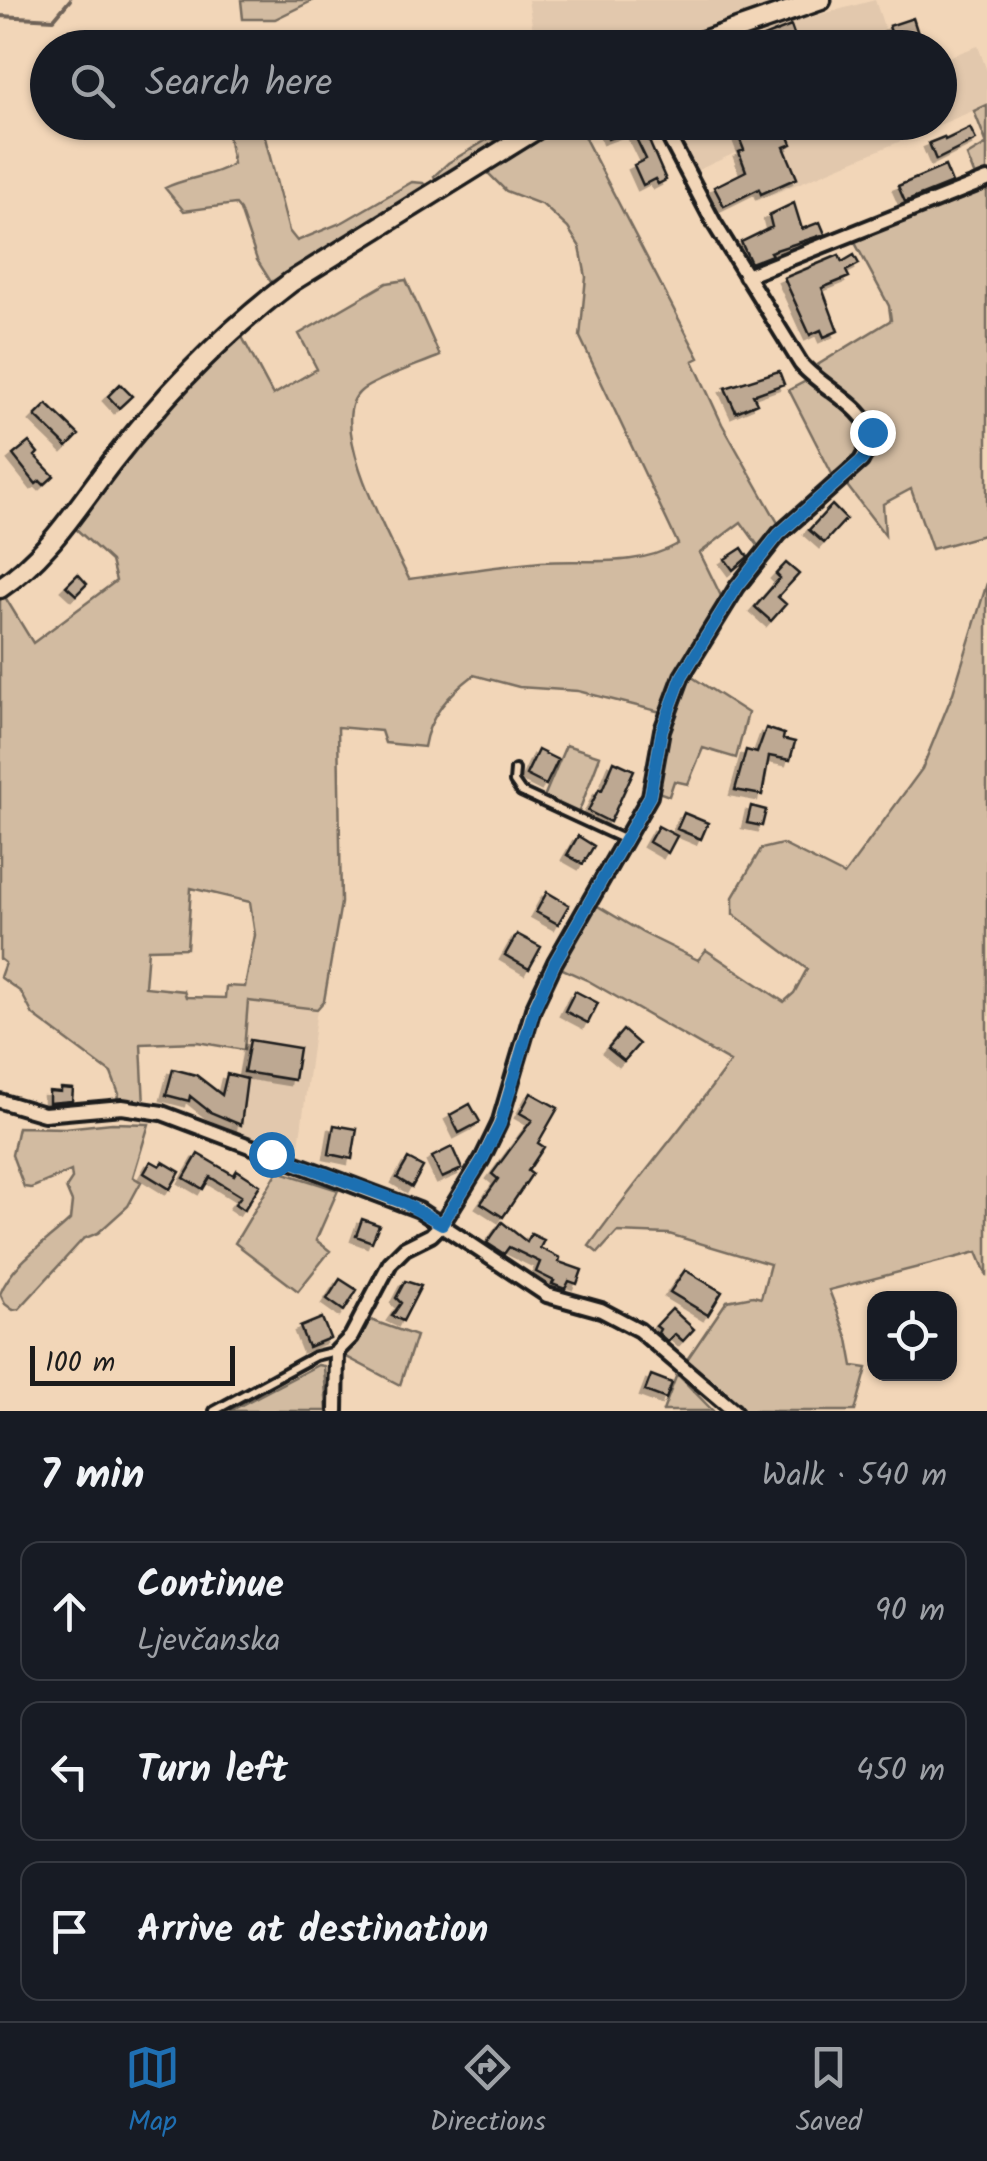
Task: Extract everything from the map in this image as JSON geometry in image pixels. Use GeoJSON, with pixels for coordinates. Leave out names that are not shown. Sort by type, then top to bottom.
{"type":"FeatureCollection","features":[{"type":"Feature","properties":{"kind":"street"},"geometry":{"type":"LineString","coordinates":[[735,30],[822,0]]}},
{"type":"Feature","properties":{"kind":"street"},"geometry":{"type":"LineString","coordinates":[[0,588],[27,568],[62,531],[189,370],[256,309],[291,282],[519,140]]}},
{"type":"Feature","properties":{"kind":"street"},"geometry":{"type":"LineString","coordinates":[[336,1411],[337,1351],[351,1336],[390,1263],[442,1224],[500,1124],[534,1009],[555,962],[650,796],[662,730],[688,667],[737,587],[779,534],[862,460],[873,438],[863,416],[800,364],[671,140]]}},
{"type":"Feature","properties":{"kind":"street"},"geometry":{"type":"LineString","coordinates":[[746,276],[987,180]]}},
{"type":"Feature","properties":{"kind":"street"},"geometry":{"type":"LineString","coordinates":[[0,1101],[44,1114],[122,1107],[181,1118],[404,1203],[548,1295],[613,1315],[639,1330],[734,1411]]}},
{"type":"Feature","properties":{"kind":"lane"},"geometry":{"type":"LineString","coordinates":[[515,770],[514,782],[521,792],[626,840]]}},
{"type":"Feature","properties":{"kind":"lane"},"geometry":{"type":"LineString","coordinates":[[214,1411],[314,1356],[337,1351]]}},
{"type":"Feature","properties":{"kind":"shaded area"},"geometry":{"type":"Polygon","coordinates":[[[241,0],[314,0],[275,19],[243,19],[241,0]]]}},
{"type":"Feature","properties":{"kind":"shaded area"},"geometry":{"type":"Polygon","coordinates":[[[528,0],[781,0],[783,6],[718,30],[533,30],[528,0]]]}},
{"type":"Feature","properties":{"kind":"shaded area"},"geometry":{"type":"Polygon","coordinates":[[[875,0],[885,30],[774,30],[875,0]]]}},
{"type":"Feature","properties":{"kind":"shaded area"},"geometry":{"type":"Polygon","coordinates":[[[978,46],[987,71],[987,105],[957,118],[957,54],[978,46]]]}},
{"type":"Feature","properties":{"kind":"shaded area"},"geometry":{"type":"Polygon","coordinates":[[[987,105],[987,144],[974,111],[987,105]]]}},
{"type":"Feature","properties":{"kind":"shaded area"},"geometry":{"type":"Polygon","coordinates":[[[229,140],[266,140],[289,231],[297,241],[343,222],[412,182],[423,183],[429,189],[271,282],[257,260],[235,204],[184,211],[165,188],[233,164],[229,140]]]}},
{"type":"Feature","properties":{"kind":"shaded area"},"geometry":{"type":"Polygon","coordinates":[[[487,140],[500,142],[437,182],[434,176],[487,140]]]}},
{"type":"Feature","properties":{"kind":"shaded area"},"geometry":{"type":"Polygon","coordinates":[[[537,140],[586,140],[699,358],[693,361],[722,424],[778,523],[759,547],[741,522],[700,553],[721,596],[661,712],[578,691],[519,687],[474,675],[441,706],[424,747],[385,743],[381,731],[338,727],[341,903],[324,1001],[317,1009],[248,1001],[244,1050],[197,1042],[141,1044],[144,1106],[114,1104],[119,1094],[111,1073],[33,1015],[21,992],[0,977],[5,963],[0,959],[0,600],[5,597],[33,643],[116,581],[111,561],[75,528],[134,446],[190,383],[241,335],[273,395],[317,369],[299,334],[387,283],[406,280],[440,356],[361,391],[352,407],[351,428],[365,483],[409,579],[541,562],[645,557],[678,544],[580,337],[586,277],[580,247],[568,228],[543,205],[506,191],[487,172],[537,140]],[[191,888],[187,948],[148,949],[145,987],[184,991],[186,997],[225,998],[226,986],[245,987],[255,935],[250,902],[191,888]]]}},
{"type":"Feature","properties":{"kind":"shaded area"},"geometry":{"type":"Polygon","coordinates":[[[903,140],[757,201],[735,153],[694,172],[679,143],[903,140]]]}},
{"type":"Feature","properties":{"kind":"shaded area"},"geometry":{"type":"Polygon","coordinates":[[[987,144],[987,175],[976,179],[967,156],[987,144]]]}},
{"type":"Feature","properties":{"kind":"shaded area"},"geometry":{"type":"Polygon","coordinates":[[[987,183],[987,534],[932,549],[911,489],[883,504],[885,535],[845,483],[873,459],[880,430],[857,403],[811,369],[891,320],[889,306],[853,239],[987,183]]]}},
{"type":"Feature","properties":{"kind":"shaded area"},"geometry":{"type":"Polygon","coordinates":[[[808,380],[854,418],[864,438],[861,451],[833,476],[789,390],[808,380]]]}},
{"type":"Feature","properties":{"kind":"shaded area"},"geometry":{"type":"Polygon","coordinates":[[[987,583],[987,1276],[977,1252],[829,1290],[848,1339],[853,1366],[867,1368],[855,1411],[744,1411],[684,1364],[727,1301],[761,1298],[770,1264],[669,1234],[617,1232],[598,1253],[589,1246],[730,1062],[558,967],[596,905],[698,960],[706,950],[784,1002],[794,993],[807,969],[733,914],[733,897],[761,849],[782,844],[844,875],[922,769],[953,693],[987,583]]]}},
{"type":"Feature","properties":{"kind":"shaded area"},"geometry":{"type":"Polygon","coordinates":[[[692,677],[748,713],[736,758],[703,748],[688,784],[674,781],[669,796],[658,792],[666,747],[678,703],[692,677]]]}},
{"type":"Feature","properties":{"kind":"shaded area"},"geometry":{"type":"Polygon","coordinates":[[[566,745],[600,756],[578,814],[544,797],[566,745]]]}},
{"type":"Feature","properties":{"kind":"shaded area"},"geometry":{"type":"Polygon","coordinates":[[[248,1001],[317,1009],[297,1161],[230,1135],[248,1001]]]}},
{"type":"Feature","properties":{"kind":"shaded area"},"geometry":{"type":"Polygon","coordinates":[[[149,1124],[133,1177],[141,1182],[128,1206],[98,1233],[83,1239],[19,1309],[13,1310],[0,1294],[6,1282],[22,1262],[70,1220],[72,1202],[66,1188],[72,1179],[71,1171],[31,1188],[24,1187],[12,1155],[18,1127],[149,1124]]]}},
{"type":"Feature","properties":{"kind":"shaded area"},"geometry":{"type":"Polygon","coordinates":[[[278,1171],[338,1190],[316,1240],[330,1251],[298,1291],[235,1243],[278,1171]]]}},
{"type":"Feature","properties":{"kind":"shaded area"},"geometry":{"type":"Polygon","coordinates":[[[368,1319],[416,1336],[400,1385],[343,1355],[368,1319]]]}},
{"type":"Feature","properties":{"kind":"shaded area"},"geometry":{"type":"Polygon","coordinates":[[[318,1365],[324,1366],[327,1411],[230,1411],[318,1365]]]}},
{"type":"Feature","properties":{"kind":"shaded area"},"geometry":{"type":"Polygon","coordinates":[[[677,1374],[713,1411],[663,1411],[677,1374]]]}},
{"type":"Feature","properties":{"kind":"building"},"geometry":{"type":"Polygon","coordinates":[[[913,18],[917,30],[890,30],[889,26],[913,18]]]}},
{"type":"Feature","properties":{"kind":"building"},"geometry":{"type":"Polygon","coordinates":[[[970,128],[976,140],[936,160],[929,143],[957,140],[957,134],[970,128]]]}},
{"type":"Feature","properties":{"kind":"building"},"geometry":{"type":"Polygon","coordinates":[[[637,140],[651,140],[666,180],[658,184],[655,179],[643,185],[634,165],[646,159],[637,140]]]}},
{"type":"Feature","properties":{"kind":"building"},"geometry":{"type":"Polygon","coordinates":[[[740,140],[790,140],[792,144],[784,147],[797,178],[761,194],[759,189],[724,206],[714,187],[746,171],[739,152],[744,150],[740,140]]]}},
{"type":"Feature","properties":{"kind":"building"},"geometry":{"type":"Polygon","coordinates":[[[945,166],[952,183],[905,202],[898,186],[945,166]]]}},
{"type":"Feature","properties":{"kind":"building"},"geometry":{"type":"Polygon","coordinates":[[[794,203],[802,229],[820,222],[825,234],[770,252],[772,255],[751,263],[741,242],[772,227],[769,215],[794,203]]]}},
{"type":"Feature","properties":{"kind":"building"},"geometry":{"type":"Polygon","coordinates":[[[839,255],[842,262],[854,255],[859,264],[846,271],[849,277],[822,288],[838,331],[824,337],[821,330],[810,335],[784,278],[839,255]]]}},
{"type":"Feature","properties":{"kind":"building"},"geometry":{"type":"Polygon","coordinates":[[[779,371],[784,384],[753,395],[757,403],[736,412],[725,388],[779,371]]]}},
{"type":"Feature","properties":{"kind":"building"},"geometry":{"type":"Polygon","coordinates":[[[120,384],[132,396],[119,408],[108,396],[120,384]]]}},
{"type":"Feature","properties":{"kind":"building"},"geometry":{"type":"Polygon","coordinates":[[[47,404],[79,435],[67,447],[35,416],[47,404]]]}},
{"type":"Feature","properties":{"kind":"building"},"geometry":{"type":"Polygon","coordinates":[[[29,442],[38,453],[35,456],[54,476],[44,485],[40,481],[36,484],[13,455],[29,442]]]}},
{"type":"Feature","properties":{"kind":"building"},"geometry":{"type":"Polygon","coordinates":[[[832,505],[846,519],[824,543],[809,530],[832,505]]]}},
{"type":"Feature","properties":{"kind":"building"},"geometry":{"type":"Polygon","coordinates":[[[742,548],[748,557],[733,570],[725,559],[742,548]]]}},
{"type":"Feature","properties":{"kind":"building"},"geometry":{"type":"Polygon","coordinates":[[[786,563],[799,574],[778,597],[786,604],[771,621],[755,607],[780,578],[776,574],[786,563]]]}},
{"type":"Feature","properties":{"kind":"building"},"geometry":{"type":"Polygon","coordinates":[[[78,574],[87,584],[76,595],[66,586],[78,574]]]}},
{"type":"Feature","properties":{"kind":"building"},"geometry":{"type":"Polygon","coordinates":[[[766,728],[795,742],[790,760],[769,756],[762,795],[735,790],[746,750],[757,753],[766,728]]]}},
{"type":"Feature","properties":{"kind":"building"},"geometry":{"type":"Polygon","coordinates":[[[538,750],[558,760],[546,785],[526,775],[538,750]]]}},
{"type":"Feature","properties":{"kind":"building"},"geometry":{"type":"Polygon","coordinates":[[[614,761],[634,770],[610,822],[588,811],[614,761]]]}},
{"type":"Feature","properties":{"kind":"building"},"geometry":{"type":"Polygon","coordinates":[[[751,806],[766,810],[762,826],[747,823],[751,806]]]}},
{"type":"Feature","properties":{"kind":"building"},"geometry":{"type":"Polygon","coordinates":[[[684,813],[708,823],[701,839],[677,829],[684,813]]]}},
{"type":"Feature","properties":{"kind":"building"},"geometry":{"type":"Polygon","coordinates":[[[658,826],[677,836],[668,853],[649,842],[658,826]]]}},
{"type":"Feature","properties":{"kind":"building"},"geometry":{"type":"Polygon","coordinates":[[[578,836],[594,846],[583,864],[567,855],[578,836]]]}},
{"type":"Feature","properties":{"kind":"building"},"geometry":{"type":"Polygon","coordinates":[[[547,892],[569,905],[558,924],[536,912],[547,892]]]}},
{"type":"Feature","properties":{"kind":"building"},"geometry":{"type":"Polygon","coordinates":[[[517,934],[541,947],[529,969],[505,955],[517,934]]]}},
{"type":"Feature","properties":{"kind":"building"},"geometry":{"type":"Polygon","coordinates":[[[575,991],[598,1003],[588,1023],[565,1011],[575,991]]]}},
{"type":"Feature","properties":{"kind":"building"},"geometry":{"type":"Polygon","coordinates":[[[623,1030],[639,1044],[624,1061],[608,1048],[623,1030]]]}},
{"type":"Feature","properties":{"kind":"building"},"geometry":{"type":"Polygon","coordinates":[[[250,1040],[299,1048],[294,1080],[244,1072],[250,1040]]]}},
{"type":"Feature","properties":{"kind":"building"},"geometry":{"type":"Polygon","coordinates":[[[173,1069],[196,1075],[222,1095],[227,1074],[247,1079],[241,1125],[210,1112],[190,1096],[189,1101],[166,1095],[173,1069]]]}},
{"type":"Feature","properties":{"kind":"building"},"geometry":{"type":"Polygon","coordinates":[[[61,1088],[73,1089],[72,1101],[49,1103],[49,1091],[61,1092],[61,1088]]]}},
{"type":"Feature","properties":{"kind":"building"},"geometry":{"type":"Polygon","coordinates":[[[531,1093],[558,1108],[538,1143],[544,1147],[528,1171],[532,1174],[503,1217],[481,1203],[498,1179],[492,1174],[532,1120],[520,1113],[531,1093]]]}},
{"type":"Feature","properties":{"kind":"building"},"geometry":{"type":"Polygon","coordinates":[[[470,1104],[480,1122],[459,1133],[450,1115],[470,1104]]]}},
{"type":"Feature","properties":{"kind":"building"},"geometry":{"type":"Polygon","coordinates":[[[334,1125],[357,1129],[352,1159],[329,1154],[334,1125]]]}},
{"type":"Feature","properties":{"kind":"building"},"geometry":{"type":"Polygon","coordinates":[[[452,1147],[462,1169],[442,1178],[432,1157],[452,1147]]]}},
{"type":"Feature","properties":{"kind":"building"},"geometry":{"type":"Polygon","coordinates":[[[198,1154],[234,1175],[237,1170],[260,1185],[244,1210],[235,1204],[241,1196],[210,1177],[203,1189],[184,1178],[198,1154]]]}},
{"type":"Feature","properties":{"kind":"building"},"geometry":{"type":"Polygon","coordinates":[[[408,1159],[423,1167],[412,1187],[397,1178],[408,1159]]]}},
{"type":"Feature","properties":{"kind":"building"},"geometry":{"type":"Polygon","coordinates":[[[151,1161],[160,1166],[163,1162],[180,1172],[170,1189],[144,1173],[151,1161]]]}},
{"type":"Feature","properties":{"kind":"building"},"geometry":{"type":"Polygon","coordinates":[[[362,1219],[379,1225],[372,1242],[356,1236],[362,1219]]]}},
{"type":"Feature","properties":{"kind":"building"},"geometry":{"type":"Polygon","coordinates":[[[502,1222],[527,1242],[531,1234],[544,1240],[540,1248],[560,1258],[559,1262],[582,1270],[577,1284],[569,1281],[565,1289],[552,1284],[554,1281],[536,1272],[540,1262],[509,1247],[504,1254],[487,1243],[502,1222]]]}},
{"type":"Feature","properties":{"kind":"building"},"geometry":{"type":"Polygon","coordinates":[[[685,1270],[722,1292],[708,1315],[670,1292],[685,1270]]]}},
{"type":"Feature","properties":{"kind":"building"},"geometry":{"type":"Polygon","coordinates":[[[340,1279],[357,1290],[344,1311],[327,1299],[340,1279]]]}},
{"type":"Feature","properties":{"kind":"building"},"geometry":{"type":"Polygon","coordinates":[[[405,1281],[421,1286],[403,1321],[392,1316],[401,1303],[396,1298],[405,1281]]]}},
{"type":"Feature","properties":{"kind":"building"},"geometry":{"type":"Polygon","coordinates":[[[672,1309],[694,1329],[683,1341],[675,1334],[668,1342],[658,1333],[660,1329],[656,1326],[672,1309]]]}},
{"type":"Feature","properties":{"kind":"building"},"geometry":{"type":"Polygon","coordinates":[[[322,1318],[330,1338],[308,1347],[300,1327],[322,1318]]]}},
{"type":"Feature","properties":{"kind":"building"},"geometry":{"type":"Polygon","coordinates":[[[651,1375],[672,1383],[666,1399],[645,1391],[651,1375]]]}},
{"type":"Feature","properties":{"kind":"waterway"},"geometry":{"type":"LineString","coordinates":[[0,16],[54,19],[70,0]]}},
{"type":"Feature","properties":{"kind":"route"},"geometry":{"type":"LineString","coordinates":[[271,1154],[404,1203],[442,1224],[500,1124],[534,1009],[555,962],[650,796],[662,730],[682,676],[737,587],[779,534],[862,460],[870,450],[872,432]]}}]}
